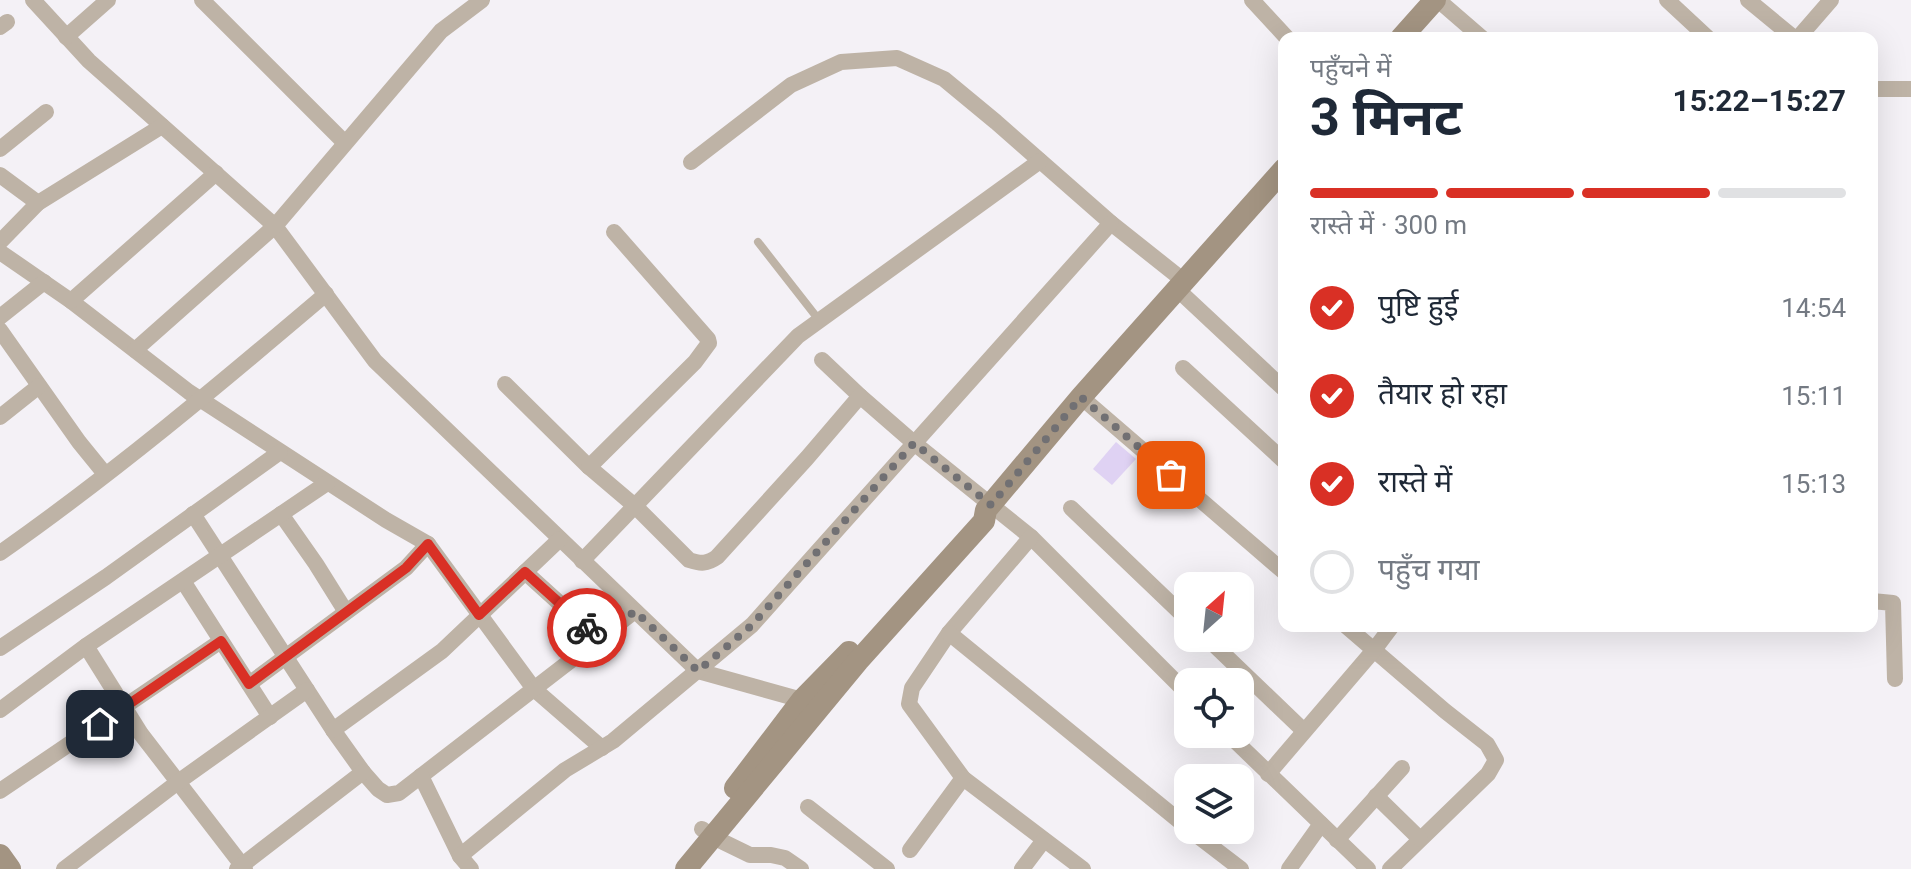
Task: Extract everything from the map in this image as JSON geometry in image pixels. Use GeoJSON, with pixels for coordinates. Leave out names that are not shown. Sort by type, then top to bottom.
{"type":"FeatureCollection","features":[{"type":"Feature","properties":{"kind":"street"},"geometry":{"type":"LineString","coordinates":[[33,0],[89,61],[275,226],[375,361],[698,671],[802,700]]}},
{"type":"Feature","properties":{"kind":"street"},"geometry":{"type":"LineString","coordinates":[[66,37],[108,0]]}},
{"type":"Feature","properties":{"kind":"street"},"geometry":{"type":"LineString","coordinates":[[202,0],[345,143]]}},
{"type":"Feature","properties":{"kind":"street"},"geometry":{"type":"LineString","coordinates":[[135,350],[275,226],[441,31],[482,0]]}},
{"type":"Feature","properties":{"kind":"street"},"geometry":{"type":"LineString","coordinates":[[1252,0],[1281,32]]}},
{"type":"Feature","properties":{"kind":"street"},"geometry":{"type":"LineString","coordinates":[[1407,32],[1437,0],[1475,32]]}},
{"type":"Feature","properties":{"kind":"street"},"geometry":{"type":"LineString","coordinates":[[1667,0],[1702,32]]}},
{"type":"Feature","properties":{"kind":"street"},"geometry":{"type":"LineString","coordinates":[[1748,0],[1788,32]]}},
{"type":"Feature","properties":{"kind":"street"},"geometry":{"type":"LineString","coordinates":[[1802,32],[1831,0]]}},
{"type":"Feature","properties":{"kind":"street"},"geometry":{"type":"LineString","coordinates":[[691,162],[791,85],[841,62],[897,58],[944,79],[1111,223],[1278,378]]}},
{"type":"Feature","properties":{"kind":"street"},"geometry":{"type":"LineString","coordinates":[[1878,89],[1911,89]]}},
{"type":"Feature","properties":{"kind":"street"},"geometry":{"type":"LineString","coordinates":[[0,149],[46,112]]}},
{"type":"Feature","properties":{"kind":"street"},"geometry":{"type":"LineString","coordinates":[[0,242],[38,203],[162,126]]}},
{"type":"Feature","properties":{"kind":"street"},"geometry":{"type":"LineString","coordinates":[[582,561],[798,336],[1040,161]]}},
{"type":"Feature","properties":{"kind":"street"},"geometry":{"type":"LineString","coordinates":[[71,301],[216,173]]}},
{"type":"Feature","properties":{"kind":"street"},"geometry":{"type":"LineString","coordinates":[[0,175],[38,203]]}},
{"type":"Feature","properties":{"kind":"street"},"geometry":{"type":"LineString","coordinates":[[707,833],[984,521],[988,508],[1081,397],[1278,176]]}},
{"type":"Feature","properties":{"kind":"street"},"geometry":{"type":"LineString","coordinates":[[421,776],[466,863],[565,770],[613,741],[752,625],[1111,223]]}},
{"type":"Feature","properties":{"kind":"street"},"geometry":{"type":"LineString","coordinates":[[589,467],[695,362],[709,343],[614,232]]}},
{"type":"Feature","properties":{"kind":"street"},"geometry":{"type":"LineString","coordinates":[[0,252],[71,301],[201,400],[327,483],[428,544],[534,689],[602,748]]}},
{"type":"Feature","properties":{"kind":"street"},"geometry":{"type":"LineString","coordinates":[[0,317],[44,282]]}},
{"type":"Feature","properties":{"kind":"street"},"geometry":{"type":"LineString","coordinates":[[0,553],[201,400],[326,294]]}},
{"type":"Feature","properties":{"kind":"street"},"geometry":{"type":"LineString","coordinates":[[0,330],[105,474]]}},
{"type":"Feature","properties":{"kind":"street"},"geometry":{"type":"LineString","coordinates":[[822,360],[988,508],[1031,537],[1174,680]]}},
{"type":"Feature","properties":{"kind":"street"},"geometry":{"type":"LineString","coordinates":[[1183,368],[1278,455]]}},
{"type":"Feature","properties":{"kind":"street"},"geometry":{"type":"LineString","coordinates":[[505,384],[689,560],[700,563],[708,563],[717,557],[860,396]]}},
{"type":"Feature","properties":{"kind":"street"},"geometry":{"type":"LineString","coordinates":[[0,417],[39,386]]}},
{"type":"Feature","properties":{"kind":"street"},"geometry":{"type":"LineString","coordinates":[[1081,397],[1278,567]]}},
{"type":"Feature","properties":{"kind":"street"},"geometry":{"type":"LineString","coordinates":[[0,648],[106,577],[280,452]]}},
{"type":"Feature","properties":{"kind":"street"},"geometry":{"type":"LineString","coordinates":[[0,710],[86,646],[327,483]]}},
{"type":"Feature","properties":{"kind":"street"},"geometry":{"type":"LineString","coordinates":[[682,869],[802,700],[976,512],[988,508]]}},
{"type":"Feature","properties":{"kind":"street"},"geometry":{"type":"LineString","coordinates":[[1071,508],[1174,607]]}},
{"type":"Feature","properties":{"kind":"street"},"geometry":{"type":"LineString","coordinates":[[193,514],[333,730],[363,772],[387,795],[399,793],[635,611]]}},
{"type":"Feature","properties":{"kind":"street"},"geometry":{"type":"LineString","coordinates":[[281,514],[346,612]]}},
{"type":"Feature","properties":{"kind":"street"},"geometry":{"type":"LineString","coordinates":[[1031,537],[949,633],[912,688],[909,704],[963,778],[1083,869]]}},
{"type":"Feature","properties":{"kind":"street"},"geometry":{"type":"LineString","coordinates":[[333,730],[442,651],[560,539]]}},
{"type":"Feature","properties":{"kind":"street"},"geometry":{"type":"LineString","coordinates":[[249,684],[406,568],[428,544]]}},
{"type":"Feature","properties":{"kind":"street"},"geometry":{"type":"LineString","coordinates":[[525,572],[599,639]]}},
{"type":"Feature","properties":{"kind":"street"},"geometry":{"type":"LineString","coordinates":[[183,581],[270,717]]}},
{"type":"Feature","properties":{"kind":"street"},"geometry":{"type":"LineString","coordinates":[[1878,602],[1893,603],[1895,679]]}},
{"type":"Feature","properties":{"kind":"street"},"geometry":{"type":"LineString","coordinates":[[1353,632],[1487,744],[1496,760],[1488,774],[1390,869]]}},
{"type":"Feature","properties":{"kind":"street"},"geometry":{"type":"LineString","coordinates":[[1268,774],[1388,632]]}},
{"type":"Feature","properties":{"kind":"street"},"geometry":{"type":"LineString","coordinates":[[949,633],[1174,817]]}},
{"type":"Feature","properties":{"kind":"street"},"geometry":{"type":"LineString","coordinates":[[0,791],[221,641]]}},
{"type":"Feature","properties":{"kind":"street"},"geometry":{"type":"LineString","coordinates":[[86,646],[141,734],[241,868],[363,772]]}},
{"type":"Feature","properties":{"kind":"street"},"geometry":{"type":"LineString","coordinates":[[1222,652],[1304,731]]}},
{"type":"Feature","properties":{"kind":"street"},"geometry":{"type":"LineString","coordinates":[[64,869],[178,782],[307,690]]}},
{"type":"Feature","properties":{"kind":"street"},"geometry":{"type":"LineString","coordinates":[[1242,748],[1368,869]]}},
{"type":"Feature","properties":{"kind":"street"},"geometry":{"type":"LineString","coordinates":[[1337,840],[1402,768]]}},
{"type":"Feature","properties":{"kind":"street"},"geometry":{"type":"LineString","coordinates":[[910,850],[963,778]]}},
{"type":"Feature","properties":{"kind":"street"},"geometry":{"type":"LineString","coordinates":[[1376,796],[1420,839]]}},
{"type":"Feature","properties":{"kind":"street"},"geometry":{"type":"LineString","coordinates":[[808,807],[887,869]]}},
{"type":"Feature","properties":{"kind":"street"},"geometry":{"type":"LineString","coordinates":[[1289,869],[1321,824]]}},
{"type":"Feature","properties":{"kind":"street"},"geometry":{"type":"LineString","coordinates":[[707,833],[750,855],[785,858],[801,869]]}},
{"type":"Feature","properties":{"kind":"street"},"geometry":{"type":"LineString","coordinates":[[1022,869],[1044,840]]}},
{"type":"Feature","properties":{"kind":"street"},"geometry":{"type":"LineString","coordinates":[[1208,844],[1241,869]]}},
{"type":"Feature","properties":{"kind":"street"},"geometry":{"type":"LineString","coordinates":[[0,855],[10,869]]}},
{"type":"Feature","properties":{"kind":"lane"},"geometry":{"type":"LineString","coordinates":[[758,242],[819,320]]}},
{"type":"Feature","properties":{"kind":"building"},"geometry":{"type":"Polygon","coordinates":[[[1116,442],[1136,459],[1112,485],[1093,469],[1116,442]]]}},
{"type":"Feature","properties":{"kind":"way so far"},"geometry":{"type":"LineString","coordinates":[[587,628],[599,639],[635,611],[698,671],[752,625],[914,443],[991,505],[1081,397],[1171,475]]}},
{"type":"Feature","properties":{"kind":"route"},"geometry":{"type":"LineString","coordinates":[[100,724],[221,641],[249,684],[406,568],[428,544],[479,615],[525,572],[587,628]]}}]}
